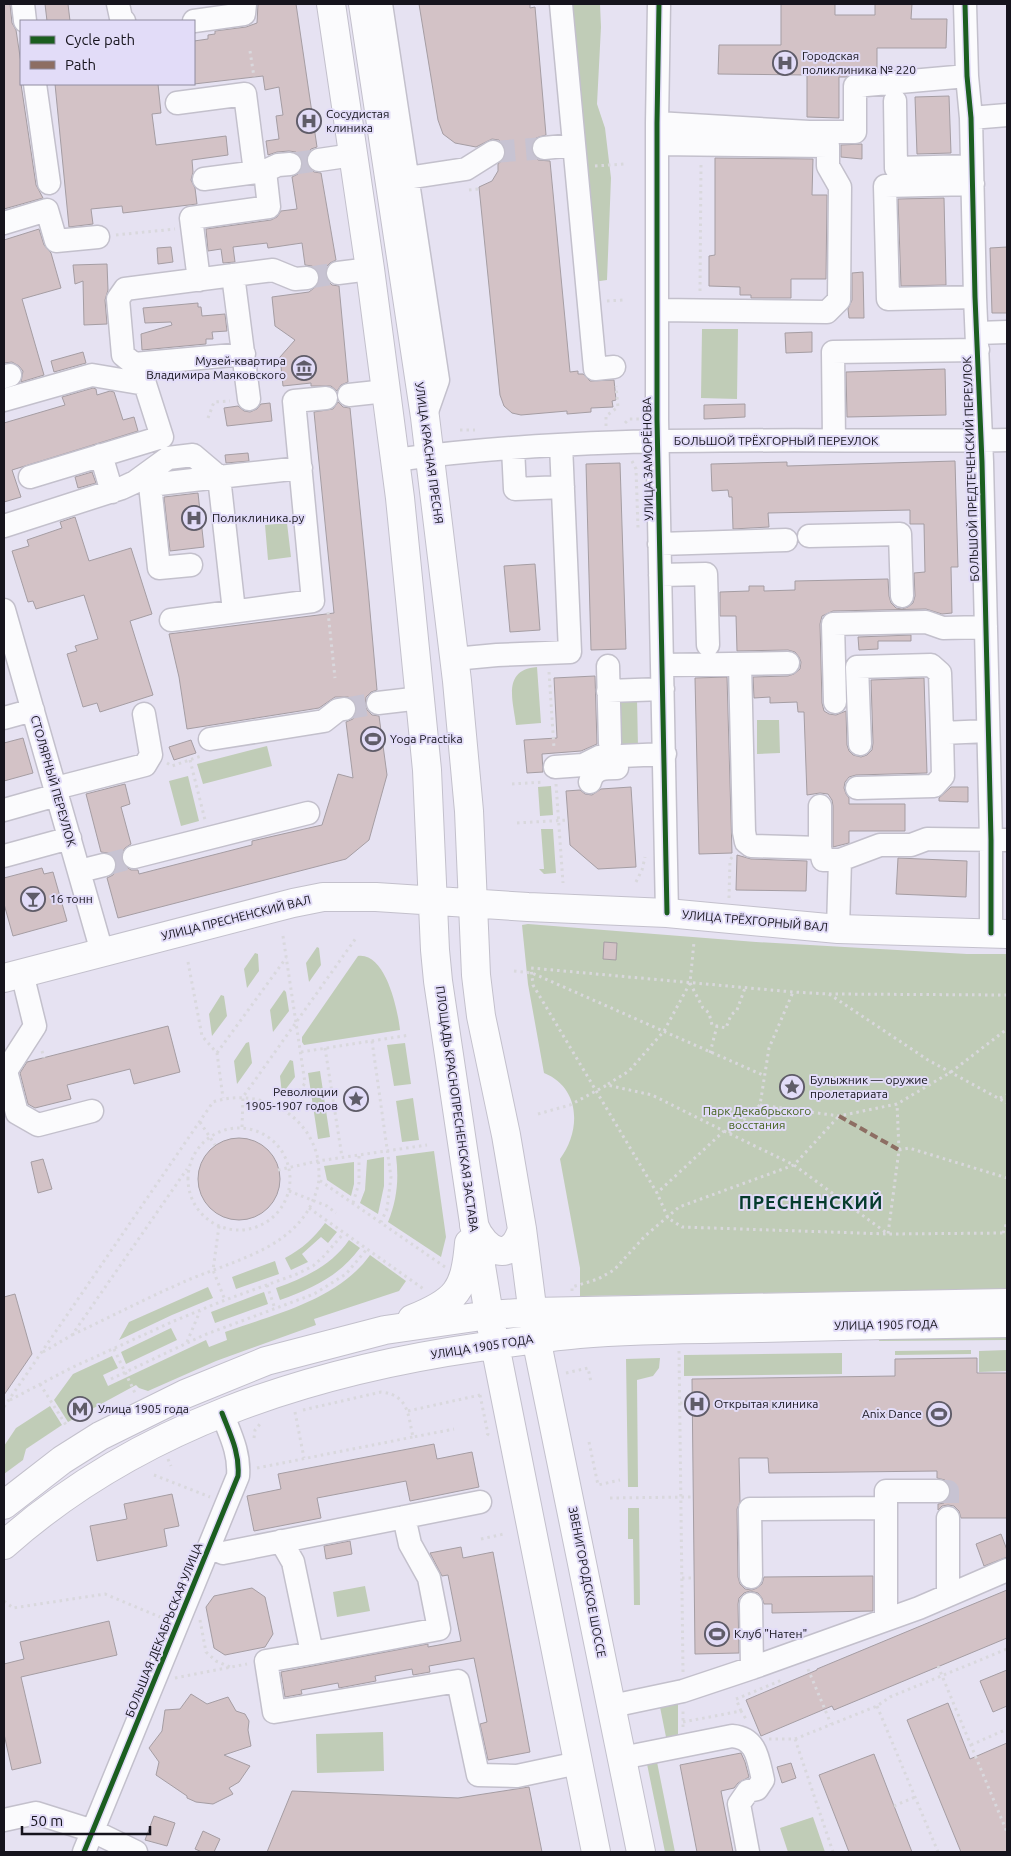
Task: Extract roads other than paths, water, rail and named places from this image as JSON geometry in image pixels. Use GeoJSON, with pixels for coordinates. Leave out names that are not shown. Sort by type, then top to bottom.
{"type":"FeatureCollection","features":[{"type":"Feature","properties":{"kind":"main road"},"geometry":{"type":"LineString","coordinates":[[331,4],[396,460],[427,770],[432,902]]}},
{"type":"Feature","properties":{"kind":"main road","name":"УЛИЦА КРАСНАЯ ПРЕСНЯ"},"geometry":{"type":"LineString","coordinates":[[363,4],[430,455],[454,659],[468,811],[473,904]]}},
{"type":"Feature","properties":{"kind":"main road","name":"УЛИЦА ПРЕСНЕНСКИЙ ВАЛ"},"geometry":{"type":"LineString","coordinates":[[13,976],[293,902],[323,898],[376,897],[473,904]]}},
{"type":"Feature","properties":{"kind":"main road","name":"ПЛОЩАДЬ КРАСНОПРЕСНЕНСКАЯ ЗАСТАВА"},"geometry":{"type":"LineString","coordinates":[[432,902],[438,981],[489,1315]]}},
{"type":"Feature","properties":{"kind":"main road"},"geometry":{"type":"LineString","coordinates":[[473,904],[476,975],[481,1016],[506,1135],[522,1229],[532,1312]]}},
{"type":"Feature","properties":{"kind":"main road","name":"УЛИЦА ТРЁХГОРНЫЙ ВАЛ"},"geometry":{"type":"LineString","coordinates":[[473,904],[667,914],[838,929],[999,934]]}},
{"type":"Feature","properties":{"kind":"main road"},"geometry":{"type":"LineString","coordinates":[[438,981],[443,965],[450,959],[460,958],[467,961],[476,975]]}},
{"type":"Feature","properties":{"kind":"main road"},"geometry":{"type":"LineString","coordinates":[[473,1218],[483,1242],[497,1251],[504,1251],[514,1245],[519,1239],[522,1229]]}},
{"type":"Feature","properties":{"kind":"main road"},"geometry":{"type":"LineString","coordinates":[[385,1330],[439,1306],[451,1298],[459,1289],[464,1279],[467,1264],[473,1218]]}},
{"type":"Feature","properties":{"kind":"main road","name":"УЛИЦА 1905 ГОДА"},"geometry":{"type":"LineString","coordinates":[[4,1505],[62,1460],[110,1432],[185,1394],[266,1361],[385,1330],[489,1315],[532,1312],[1007,1303]]}},
{"type":"Feature","properties":{"kind":"main road","name":"ЗВЕНИГОРОДСКОЕ ШОССЕ"},"geometry":{"type":"LineString","coordinates":[[532,1312],[641,1852]]}},
{"type":"Feature","properties":{"kind":"main road"},"geometry":{"type":"LineString","coordinates":[[489,1315],[596,1852]]}},
{"type":"Feature","properties":{"kind":"main road","name":"УЛИЦА 1905 ГОДА"},"geometry":{"type":"LineString","coordinates":[[4,1545],[32,1520],[74,1489],[125,1459],[210,1418],[276,1392],[381,1364],[495,1344],[579,1334],[665,1329],[1007,1323]]}},
{"type":"Feature","properties":{"kind":"main road"},"geometry":{"type":"LineString","coordinates":[[185,1394],[177,1403],[177,1415],[186,1424],[210,1418]]}},
{"type":"Feature","properties":{"kind":"street"},"geometry":{"type":"LineString","coordinates":[[23,4],[26,20]]}},
{"type":"Feature","properties":{"kind":"street"},"geometry":{"type":"LineString","coordinates":[[118,4],[123,20]]}},
{"type":"Feature","properties":{"kind":"street"},"geometry":{"type":"LineString","coordinates":[[195,21],[244,14],[245,4]]}},
{"type":"Feature","properties":{"kind":"street"},"geometry":{"type":"LineString","coordinates":[[382,4],[438,380],[425,417]]}},
{"type":"Feature","properties":{"kind":"street"},"geometry":{"type":"LineString","coordinates":[[561,4],[595,369],[614,367]]}},
{"type":"Feature","properties":{"kind":"street","name":"УЛИЦА ЗАМОРЁНОВА"},"geometry":{"type":"LineString","coordinates":[[659,4],[657,441],[667,914]]}},
{"type":"Feature","properties":{"kind":"street","name":"БОЛЬШОЙ ПРЕДТЕЧЕНСКИЙ ПЕРЕУЛОК"},"geometry":{"type":"LineString","coordinates":[[965,4],[973,175],[975,297],[986,627],[994,720],[999,840],[999,934]]}},
{"type":"Feature","properties":{"kind":"street"},"geometry":{"type":"LineString","coordinates":[[657,133],[855,132],[855,86],[967,76]]}},
{"type":"Feature","properties":{"kind":"street"},"geometry":{"type":"LineString","coordinates":[[35,85],[49,183]]}},
{"type":"Feature","properties":{"kind":"street"},"geometry":{"type":"LineString","coordinates":[[177,103],[245,94],[260,172],[270,207],[191,218],[199,280]]}},
{"type":"Feature","properties":{"kind":"street"},"geometry":{"type":"LineString","coordinates":[[895,101],[896,168],[973,175]]}},
{"type":"Feature","properties":{"kind":"street"},"geometry":{"type":"LineString","coordinates":[[971,118],[1007,115]]}},
{"type":"Feature","properties":{"kind":"street"},"geometry":{"type":"LineString","coordinates":[[657,133],[701,144],[828,146],[828,166],[840,187],[839,300],[827,312],[657,310]]}},
{"type":"Feature","properties":{"kind":"street"},"geometry":{"type":"LineString","coordinates":[[544,148],[574,145]]}},
{"type":"Feature","properties":{"kind":"street"},"geometry":{"type":"LineString","coordinates":[[408,178],[466,168],[493,152]]}},
{"type":"Feature","properties":{"kind":"street"},"geometry":{"type":"LineString","coordinates":[[319,160],[353,156]]}},
{"type":"Feature","properties":{"kind":"street"},"geometry":{"type":"LineString","coordinates":[[204,179],[260,172],[278,165],[290,164]]}},
{"type":"Feature","properties":{"kind":"street"},"geometry":{"type":"LineString","coordinates":[[973,175],[885,186],[888,299],[975,297]]}},
{"type":"Feature","properties":{"kind":"street"},"geometry":{"type":"LineString","coordinates":[[4,223],[47,210],[56,241],[98,237]]}},
{"type":"Feature","properties":{"kind":"street"},"geometry":{"type":"LineString","coordinates":[[338,273],[370,269]]}},
{"type":"Feature","properties":{"kind":"street"},"geometry":{"type":"LineString","coordinates":[[244,354],[134,364],[123,355],[118,299],[125,289],[273,270],[295,279],[307,278]]}},
{"type":"Feature","properties":{"kind":"street"},"geometry":{"type":"LineString","coordinates":[[233,275],[249,398]]}},
{"type":"Feature","properties":{"kind":"street"},"geometry":{"type":"LineString","coordinates":[[834,440],[833,352],[977,342],[1007,332]]}},
{"type":"Feature","properties":{"kind":"street"},"geometry":{"type":"LineString","coordinates":[[4,400],[92,374],[146,384],[162,437],[30,476]]}},
{"type":"Feature","properties":{"kind":"street"},"geometry":{"type":"LineString","coordinates":[[349,395],[386,391]]}},
{"type":"Feature","properties":{"kind":"street"},"geometry":{"type":"LineString","coordinates":[[171,620],[314,601],[294,401],[326,398]]}},
{"type":"Feature","properties":{"kind":"street","name":"БОЛЬШОЙ ТРЁХГОРНЫЙ ПЕРЕУЛОК"},"geometry":{"type":"LineString","coordinates":[[396,460],[430,455],[513,448],[657,441],[1007,440]]}},
{"type":"Feature","properties":{"kind":"street"},"geometry":{"type":"LineString","coordinates":[[454,659],[570,652],[561,445]]}},
{"type":"Feature","properties":{"kind":"street"},"geometry":{"type":"LineString","coordinates":[[513,448],[515,489],[563,487]]}},
{"type":"Feature","properties":{"kind":"street"},"geometry":{"type":"LineString","coordinates":[[101,455],[117,490],[129,495],[151,493]]}},
{"type":"Feature","properties":{"kind":"street"},"geometry":{"type":"LineString","coordinates":[[4,526],[117,490],[135,482],[168,458],[193,456],[219,477],[234,611]]}},
{"type":"Feature","properties":{"kind":"street"},"geometry":{"type":"LineString","coordinates":[[191,565],[160,568],[150,485],[301,468]]}},
{"type":"Feature","properties":{"kind":"street"},"geometry":{"type":"LineString","coordinates":[[809,536],[900,534],[902,611]]}},
{"type":"Feature","properties":{"kind":"street"},"geometry":{"type":"LineString","coordinates":[[659,544],[786,540]]}},
{"type":"Feature","properties":{"kind":"street"},"geometry":{"type":"LineString","coordinates":[[660,575],[706,574],[708,645]]}},
{"type":"Feature","properties":{"kind":"street","name":"СТОЛЯРНЫЙ ПЕРЕУЛОК"},"geometry":{"type":"LineString","coordinates":[[4,610],[102,952]]}},
{"type":"Feature","properties":{"kind":"street"},"geometry":{"type":"LineString","coordinates":[[835,702],[833,624],[902,611],[944,628],[986,627]]}},
{"type":"Feature","properties":{"kind":"street"},"geometry":{"type":"LineString","coordinates":[[663,666],[788,663]]}},
{"type":"Feature","properties":{"kind":"street"},"geometry":{"type":"LineString","coordinates":[[740,664],[744,832],[746,842],[751,846],[820,848]]}},
{"type":"Feature","properties":{"kind":"street"},"geometry":{"type":"LineString","coordinates":[[857,788],[934,786],[943,776],[940,673],[931,665],[857,667],[860,744]]}},
{"type":"Feature","properties":{"kind":"street"},"geometry":{"type":"LineString","coordinates":[[608,666],[610,743]]}},
{"type":"Feature","properties":{"kind":"street"},"geometry":{"type":"LineString","coordinates":[[608,691],[663,689]]}},
{"type":"Feature","properties":{"kind":"street"},"geometry":{"type":"LineString","coordinates":[[378,703],[421,698]]}},
{"type":"Feature","properties":{"kind":"street"},"geometry":{"type":"LineString","coordinates":[[210,739],[324,721],[338,710],[344,709]]}},
{"type":"Feature","properties":{"kind":"street"},"geometry":{"type":"LineString","coordinates":[[4,718],[33,710]]}},
{"type":"Feature","properties":{"kind":"street"},"geometry":{"type":"LineString","coordinates":[[4,810],[145,765],[151,756],[144,714]]}},
{"type":"Feature","properties":{"kind":"street"},"geometry":{"type":"LineString","coordinates":[[942,733],[994,720]]}},
{"type":"Feature","properties":{"kind":"street"},"geometry":{"type":"LineString","coordinates":[[552,775],[583,765],[599,757],[665,760]]}},
{"type":"Feature","properties":{"kind":"street"},"geometry":{"type":"LineString","coordinates":[[590,782],[592,775],[600,769],[665,760]]}},
{"type":"Feature","properties":{"kind":"street"},"geometry":{"type":"LineString","coordinates":[[820,806],[820,848],[823,860],[840,860],[880,845],[911,845],[927,839],[999,840]]}},
{"type":"Feature","properties":{"kind":"street"},"geometry":{"type":"LineString","coordinates":[[134,857],[308,813]]}},
{"type":"Feature","properties":{"kind":"street"},"geometry":{"type":"LineString","coordinates":[[4,856],[70,838]]}},
{"type":"Feature","properties":{"kind":"street"},"geometry":{"type":"LineString","coordinates":[[838,929],[840,860]]}},
{"type":"Feature","properties":{"kind":"street"},"geometry":{"type":"LineString","coordinates":[[80,871],[104,865]]}},
{"type":"Feature","properties":{"kind":"street"},"geometry":{"type":"LineString","coordinates":[[13,976],[35,1026],[6,1071],[17,1113],[38,1125],[92,1111]]}},
{"type":"Feature","properties":{"kind":"street","name":"БОЛЬШАЯ ДЕКАБРЬСКАЯ УЛИЦА"},"geometry":{"type":"LineString","coordinates":[[84,1852],[238,1476],[239,1463],[237,1454],[210,1418]]}},
{"type":"Feature","properties":{"kind":"street"},"geometry":{"type":"LineString","coordinates":[[110,1432],[122,1430],[131,1438],[132,1450],[125,1459]]}},
{"type":"Feature","properties":{"kind":"street"},"geometry":{"type":"LineString","coordinates":[[886,1619],[886,1492],[938,1491]]}},
{"type":"Feature","properties":{"kind":"street"},"geometry":{"type":"LineString","coordinates":[[209,1547],[223,1553],[480,1502]]}},
{"type":"Feature","properties":{"kind":"street"},"geometry":{"type":"LineString","coordinates":[[751,1577],[750,1509],[886,1508]]}},
{"type":"Feature","properties":{"kind":"street"},"geometry":{"type":"LineString","coordinates":[[404,1517],[410,1544],[429,1578],[439,1629],[266,1661],[274,1712],[458,1681],[478,1775],[517,1776],[578,1763]]}},
{"type":"Feature","properties":{"kind":"street"},"geometry":{"type":"LineString","coordinates":[[948,1518],[948,1595]]}},
{"type":"Feature","properties":{"kind":"street"},"geometry":{"type":"LineString","coordinates":[[281,1541],[293,1562],[312,1653]]}},
{"type":"Feature","properties":{"kind":"street"},"geometry":{"type":"LineString","coordinates":[[612,1706],[683,1691],[752,1668],[919,1608],[1007,1570]]}},
{"type":"Feature","properties":{"kind":"street"},"geometry":{"type":"LineString","coordinates":[[751,1604],[752,1668]]}},
{"type":"Feature","properties":{"kind":"street"},"geometry":{"type":"LineString","coordinates":[[622,1758],[732,1736],[742,1737],[750,1742],[758,1756],[763,1780],[757,1790],[748,1791],[738,1804],[748,1852]]}},
{"type":"Feature","properties":{"kind":"street"},"geometry":{"type":"LineString","coordinates":[[4,1820],[36,1813],[93,1831],[136,1852]]}},
{"type":"Feature","properties":{"kind":"tunnel"},"geometry":{"type":"LineString","coordinates":[[493,152],[544,148]]}},
{"type":"Feature","properties":{"kind":"tunnel"},"geometry":{"type":"LineString","coordinates":[[290,164],[319,160]]}},
{"type":"Feature","properties":{"kind":"tunnel"},"geometry":{"type":"LineString","coordinates":[[307,278],[338,273]]}},
{"type":"Feature","properties":{"kind":"tunnel"},"geometry":{"type":"LineString","coordinates":[[344,709],[378,703]]}},
{"type":"Feature","properties":{"kind":"tunnel"},"geometry":{"type":"LineString","coordinates":[[104,865],[134,857]]}},
{"type":"Feature","properties":{"kind":"tunnel"},"geometry":{"type":"LineString","coordinates":[[938,1491],[948,1491],[948,1518]]}},
{"type":"Feature","properties":{"kind":"place","name":"Городская поликлиника № 220"},"geometry":{"type":"Point","coordinates":[785,63]}},
{"type":"Feature","properties":{"kind":"place","name":"Сосудистая клиника"},"geometry":{"type":"Point","coordinates":[309,121]}},
{"type":"Feature","properties":{"kind":"place","name":"Музей-квартира Владимира Маяковского"},"geometry":{"type":"Point","coordinates":[304,368]}},
{"type":"Feature","properties":{"kind":"place","name":"Поликлиника.ру"},"geometry":{"type":"Point","coordinates":[194,518]}},
{"type":"Feature","properties":{"kind":"place","name":"Yoga Practika"},"geometry":{"type":"Point","coordinates":[373,739]}},
{"type":"Feature","properties":{"kind":"place","name":"16 тонн"},"geometry":{"type":"Point","coordinates":[33,899]}},
{"type":"Feature","properties":{"kind":"place","name":"Булыжник — оружие пролетариата"},"geometry":{"type":"Point","coordinates":[792,1087]}},
{"type":"Feature","properties":{"kind":"place","name":"Революции 1905-1907 годов"},"geometry":{"type":"Point","coordinates":[356,1099]}},
{"type":"Feature","properties":{"kind":"place","name":"Открытая клиника"},"geometry":{"type":"Point","coordinates":[697,1404]}},
{"type":"Feature","properties":{"kind":"place","name":"Улица 1905 года"},"geometry":{"type":"Point","coordinates":[80,1409]}},
{"type":"Feature","properties":{"kind":"place","name":"Anix Dance"},"geometry":{"type":"Point","coordinates":[939,1414]}},
{"type":"Feature","properties":{"kind":"place","name":"Клуб \"Натен\""},"geometry":{"type":"Point","coordinates":[717,1634]}},
{"type":"Feature","properties":{"kind":"district","name":"ПРЕСНЕНСКИЙ"},"geometry":{"type":"Point","coordinates":[811,1203]}},
{"type":"Feature","properties":{"kind":"park label","name":"Парк Декабрьского восстания"},"geometry":{"type":"Point","coordinates":[757,1118]}}]}
